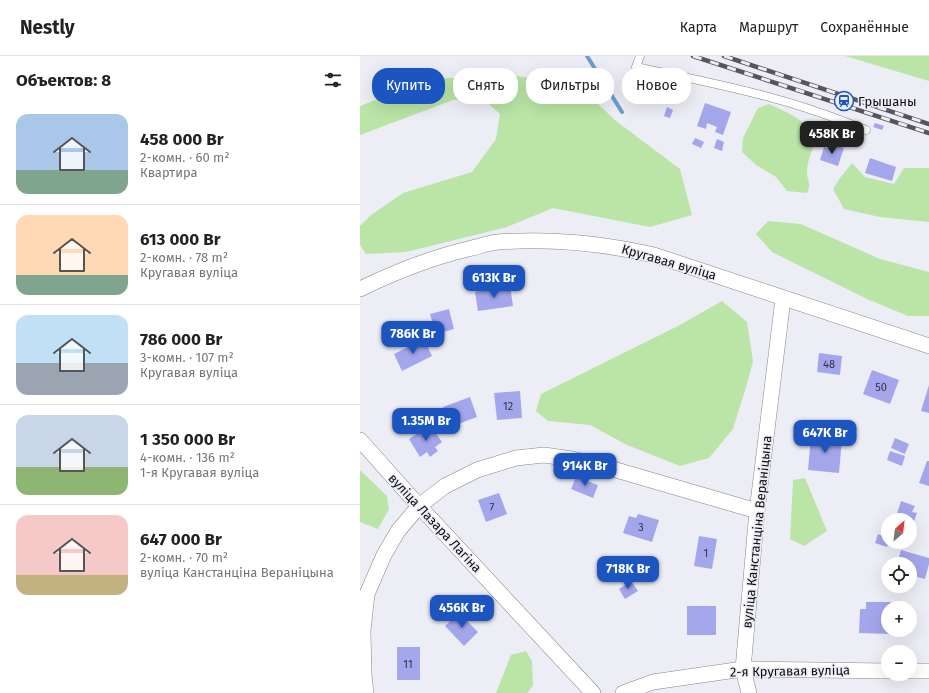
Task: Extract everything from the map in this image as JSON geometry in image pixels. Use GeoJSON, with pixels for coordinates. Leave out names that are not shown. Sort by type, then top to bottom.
{"type":"FeatureCollection","features":[{"type":"Feature","properties":{"kind":"street","name":"Кругавая вуліца"},"geometry":{"type":"LineString","coordinates":[[360,289],[388,276],[442,256],[496,242],[564,240],[617,247],[654,255],[929,346]]}},
{"type":"Feature","properties":{"kind":"street","name":"вуліца Канстанціна Вераніцына"},"geometry":{"type":"LineString","coordinates":[[749,693],[743,669],[757,512],[784,299]]}},
{"type":"Feature","properties":{"kind":"street","name":"вуліца Лазара Лагіна"},"geometry":{"type":"LineString","coordinates":[[360,440],[419,506],[594,693]]}},
{"type":"Feature","properties":{"kind":"street"},"geometry":{"type":"LineString","coordinates":[[366,693],[363,631],[367,594],[384,555],[398,531],[419,506],[445,486],[477,470],[516,458],[544,455],[572,458],[757,512]]}},
{"type":"Feature","properties":{"kind":"street","name":"2-я Кругавая вуліца"},"geometry":{"type":"LineString","coordinates":[[623,693],[630,689],[653,682],[743,669],[881,671]]}},
{"type":"Feature","properties":{"kind":"street"},"geometry":{"type":"LineString","coordinates":[[917,671],[929,671]]}},
{"type":"Feature","properties":{"kind":"lane"},"geometry":{"type":"LineString","coordinates":[[640,56],[636,67],[777,99],[842,120],[866,130]]}},
{"type":"Feature","properties":{"kind":"green space"},"geometry":{"type":"Polygon","coordinates":[[[845,56],[929,56],[929,81],[845,56]]]}},
{"type":"Feature","properties":{"kind":"green space"},"geometry":{"type":"Polygon","coordinates":[[[518,76],[526,77],[526,104],[598,104],[616,121],[680,169],[692,215],[650,227],[553,208],[507,227],[406,252],[366,254],[360,245],[360,226],[371,215],[403,193],[472,172],[496,139],[500,114],[489,104],[518,104],[518,76]]]}},
{"type":"Feature","properties":{"kind":"green space"},"geometry":{"type":"Polygon","coordinates":[[[445,78],[453,78],[453,100],[445,103],[445,78]]]}},
{"type":"Feature","properties":{"kind":"green space"},"geometry":{"type":"Polygon","coordinates":[[[372,101],[372,104],[442,104],[360,135],[360,106],[372,101]]]}},
{"type":"Feature","properties":{"kind":"green space"},"geometry":{"type":"Polygon","coordinates":[[[769,104],[802,121],[817,138],[808,163],[807,175],[809,185],[807,193],[787,191],[776,177],[756,165],[742,152],[743,138],[758,108],[769,104]]]}},
{"type":"Feature","properties":{"kind":"green space"},"geometry":{"type":"Polygon","coordinates":[[[852,163],[865,177],[894,184],[904,168],[929,168],[929,222],[880,217],[844,209],[833,189],[852,163]]]}},
{"type":"Feature","properties":{"kind":"green space"},"geometry":{"type":"Polygon","coordinates":[[[768,221],[801,224],[880,259],[929,272],[929,316],[908,316],[867,299],[772,252],[756,234],[768,221]]]}},
{"type":"Feature","properties":{"kind":"green space"},"geometry":{"type":"Polygon","coordinates":[[[722,301],[747,322],[753,361],[733,429],[709,458],[680,466],[627,445],[590,425],[548,421],[536,411],[541,394],[678,326],[722,301]]]}},
{"type":"Feature","properties":{"kind":"green space"},"geometry":{"type":"Polygon","coordinates":[[[360,470],[387,496],[389,509],[378,529],[360,522],[360,470]]]}},
{"type":"Feature","properties":{"kind":"green space"},"geometry":{"type":"Polygon","coordinates":[[[805,478],[827,531],[804,546],[790,539],[793,480],[805,478]]]}},
{"type":"Feature","properties":{"kind":"green space"},"geometry":{"type":"Polygon","coordinates":[[[526,651],[532,661],[533,686],[527,693],[496,693],[511,655],[526,651]]]}},
{"type":"Feature","properties":{"kind":"building"},"geometry":{"type":"Polygon","coordinates":[[[705,103],[731,112],[723,135],[715,132],[717,127],[707,123],[706,129],[697,126],[705,103]]]}},
{"type":"Feature","properties":{"kind":"building"},"geometry":{"type":"Polygon","coordinates":[[[667,107],[673,110],[670,118],[664,116],[667,107]]]}},
{"type":"Feature","properties":{"kind":"building"},"geometry":{"type":"Polygon","coordinates":[[[875,123],[884,126],[882,130],[873,127],[875,123]]]}},
{"type":"Feature","properties":{"kind":"building"},"geometry":{"type":"Polygon","coordinates":[[[695,138],[704,142],[701,148],[692,144],[695,138]]]}},
{"type":"Feature","properties":{"kind":"building"},"geometry":{"type":"Polygon","coordinates":[[[717,139],[724,142],[722,151],[714,148],[717,139]]]}},
{"type":"Feature","properties":{"kind":"building"},"geometry":{"type":"Polygon","coordinates":[[[835,145],[844,148],[838,166],[820,160],[824,147],[833,150],[835,145]]]}},
{"type":"Feature","properties":{"kind":"building"},"geometry":{"type":"Polygon","coordinates":[[[870,158],[896,167],[892,181],[865,173],[870,158]]]}},
{"type":"Feature","properties":{"kind":"building"},"geometry":{"type":"Polygon","coordinates":[[[510,286],[513,306],[478,311],[475,292],[510,286]]]}},
{"type":"Feature","properties":{"kind":"building"},"geometry":{"type":"Polygon","coordinates":[[[449,309],[454,329],[436,334],[430,314],[449,309]]]}},
{"type":"Feature","properties":{"kind":"building"},"geometry":{"type":"Polygon","coordinates":[[[424,339],[432,356],[402,371],[394,354],[424,339]]]}},
{"type":"Feature","properties":{"kind":"building"},"geometry":{"type":"Polygon","coordinates":[[[819,353],[842,356],[840,375],[817,372],[819,353]]]}},
{"type":"Feature","properties":{"kind":"building"},"geometry":{"type":"Polygon","coordinates":[[[872,370],[899,380],[890,404],[863,394],[872,370]]]}},
{"type":"Feature","properties":{"kind":"building"},"geometry":{"type":"Polygon","coordinates":[[[929,385],[929,413],[921,411],[929,385]]]}},
{"type":"Feature","properties":{"kind":"building"},"geometry":{"type":"Polygon","coordinates":[[[520,391],[522,418],[497,420],[494,393],[520,391]]]}},
{"type":"Feature","properties":{"kind":"building"},"geometry":{"type":"Polygon","coordinates":[[[470,397],[477,417],[450,427],[443,407],[470,397]]]}},
{"type":"Feature","properties":{"kind":"building"},"geometry":{"type":"Polygon","coordinates":[[[430,425],[442,442],[435,447],[438,451],[430,457],[427,452],[420,457],[409,439],[430,425]]]}},
{"type":"Feature","properties":{"kind":"building"},"geometry":{"type":"Polygon","coordinates":[[[811,436],[842,439],[839,473],[808,470],[811,436]]]}},
{"type":"Feature","properties":{"kind":"building"},"geometry":{"type":"Polygon","coordinates":[[[895,438],[909,444],[905,454],[891,448],[895,438]]]}},
{"type":"Feature","properties":{"kind":"building"},"geometry":{"type":"Polygon","coordinates":[[[890,451],[905,456],[902,466],[887,460],[890,451]]]}},
{"type":"Feature","properties":{"kind":"building"},"geometry":{"type":"Polygon","coordinates":[[[927,461],[929,461],[929,486],[919,483],[927,461]]]}},
{"type":"Feature","properties":{"kind":"building"},"geometry":{"type":"Polygon","coordinates":[[[576,477],[598,485],[593,498],[571,489],[576,477]]]}},
{"type":"Feature","properties":{"kind":"building"},"geometry":{"type":"Polygon","coordinates":[[[499,493],[507,514],[486,522],[478,500],[499,493]]]}},
{"type":"Feature","properties":{"kind":"building"},"geometry":{"type":"Polygon","coordinates":[[[901,501],[915,506],[912,512],[917,513],[897,513],[901,501]]]}},
{"type":"Feature","properties":{"kind":"building"},"geometry":{"type":"Polygon","coordinates":[[[638,514],[659,520],[652,542],[623,533],[629,516],[636,518],[638,514]]]}},
{"type":"Feature","properties":{"kind":"building"},"geometry":{"type":"Polygon","coordinates":[[[878,534],[881,535],[881,545],[875,543],[878,534]]]}},
{"type":"Feature","properties":{"kind":"building"},"geometry":{"type":"Polygon","coordinates":[[[699,536],[717,539],[712,569],[694,566],[699,536]]]}},
{"type":"Feature","properties":{"kind":"building"},"geometry":{"type":"Polygon","coordinates":[[[901,550],[929,558],[925,579],[917,577],[917,557],[899,557],[901,550]]]}},
{"type":"Feature","properties":{"kind":"building"},"geometry":{"type":"Polygon","coordinates":[[[610,566],[619,571],[613,582],[604,578],[610,566]]]}},
{"type":"Feature","properties":{"kind":"building"},"geometry":{"type":"Polygon","coordinates":[[[631,581],[638,591],[625,599],[619,589],[631,581]]]}},
{"type":"Feature","properties":{"kind":"building"},"geometry":{"type":"Polygon","coordinates":[[[866,602],[881,602],[881,634],[859,633],[860,609],[866,609],[866,602]]]}},
{"type":"Feature","properties":{"kind":"building"},"geometry":{"type":"Polygon","coordinates":[[[687,606],[716,606],[716,635],[687,635],[687,606]]]}},
{"type":"Feature","properties":{"kind":"building"},"geometry":{"type":"Polygon","coordinates":[[[459,613],[478,632],[464,646],[445,626],[459,613]]]}},
{"type":"Feature","properties":{"kind":"building"},"geometry":{"type":"Polygon","coordinates":[[[397,647],[420,647],[420,680],[397,680],[397,647]]]}},
{"type":"Feature","properties":{"kind":"waterway"},"geometry":{"type":"LineString","coordinates":[[587,56],[622,112]]}},
{"type":"Feature","properties":{"kind":"railway"},"geometry":{"type":"LineString","coordinates":[[693,56],[929,133]]}},
{"type":"Feature","properties":{"kind":"railway"},"geometry":{"type":"LineString","coordinates":[[724,56],[929,124]]}},
{"type":"Feature","properties":{"kind":"place","name":"Грышаны"},"geometry":{"type":"Point","coordinates":[844,101]}}]}
